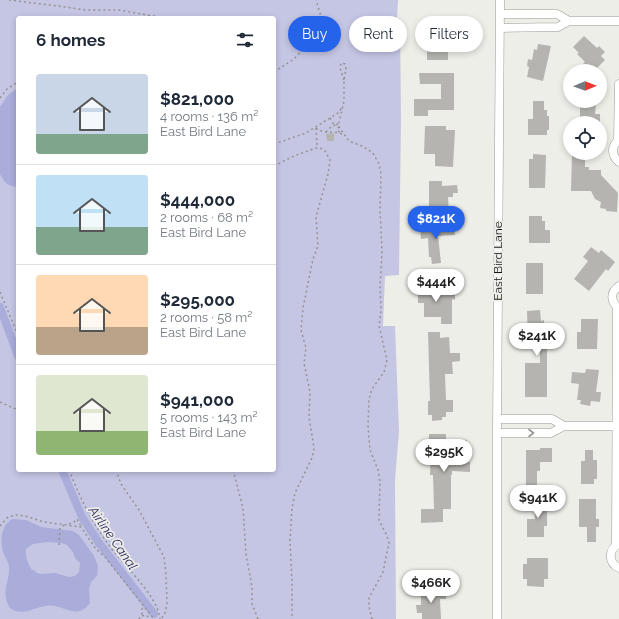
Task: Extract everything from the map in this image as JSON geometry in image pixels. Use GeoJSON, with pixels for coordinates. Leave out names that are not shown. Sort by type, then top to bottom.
{"type":"FeatureCollection","features":[{"type":"Feature","properties":{"kind":"street","name":"East Bird Lane"},"geometry":{"type":"LineString","coordinates":[[497,619],[500,0]]}},
{"type":"Feature","properties":{"kind":"street"},"geometry":{"type":"LineString","coordinates":[[500,14],[557,14],[569,21],[619,22]]}},
{"type":"Feature","properties":{"kind":"street"},"geometry":{"type":"LineString","coordinates":[[500,28],[558,27],[569,21]]}},
{"type":"Feature","properties":{"kind":"street"},"geometry":{"type":"LineString","coordinates":[[619,84],[619,140],[615,143],[613,151],[615,159],[619,162]]}},
{"type":"Feature","properties":{"kind":"street"},"geometry":{"type":"LineString","coordinates":[[619,286],[615,288],[612,296],[614,304],[618,308],[618,494],[617,545],[611,552],[611,560],[613,564],[619,568]]}},
{"type":"Feature","properties":{"kind":"street"},"geometry":{"type":"LineString","coordinates":[[497,419],[552,419],[564,426]]}},
{"type":"Feature","properties":{"kind":"street"},"geometry":{"type":"LineString","coordinates":[[497,433],[551,433],[564,426],[618,426]]}},
{"type":"Feature","properties":{"kind":"path"},"geometry":{"type":"LineString","coordinates":[[9,0],[85,10],[119,10],[153,16]]}},
{"type":"Feature","properties":{"kind":"path"},"geometry":{"type":"LineString","coordinates":[[276,71],[294,59],[323,28],[323,23],[316,0]]}},
{"type":"Feature","properties":{"kind":"path"},"geometry":{"type":"LineString","coordinates":[[344,80],[340,68],[341,63],[345,64],[346,66],[344,80],[344,105],[339,123],[340,128],[349,141],[362,146],[373,154],[379,164],[381,174],[380,204],[382,253],[380,326],[387,360],[386,368],[373,386],[370,394],[368,426],[370,450],[378,470],[380,482],[379,520],[389,543],[383,572],[369,598],[369,607],[372,619]]}},
{"type":"Feature","properties":{"kind":"path"},"geometry":{"type":"LineString","coordinates":[[0,98],[7,89],[16,83]]}},
{"type":"Feature","properties":{"kind":"path"},"geometry":{"type":"LineString","coordinates":[[276,143],[300,137],[316,128],[335,114],[344,105]]}},
{"type":"Feature","properties":{"kind":"path"},"geometry":{"type":"LineString","coordinates":[[335,114],[339,114],[340,118]]}},
{"type":"Feature","properties":{"kind":"path"},"geometry":{"type":"LineString","coordinates":[[330,118],[332,122],[340,128]]}},
{"type":"Feature","properties":{"kind":"path"},"geometry":{"type":"LineString","coordinates":[[332,122],[330,128],[332,132]]}},
{"type":"Feature","properties":{"kind":"path"},"geometry":{"type":"LineString","coordinates":[[324,133],[339,123]]}},
{"type":"Feature","properties":{"kind":"path"},"geometry":{"type":"LineString","coordinates":[[316,128],[324,133],[337,132],[344,134]]}},
{"type":"Feature","properties":{"kind":"path"},"geometry":{"type":"LineString","coordinates":[[316,128],[316,148]]}},
{"type":"Feature","properties":{"kind":"path"},"geometry":{"type":"LineString","coordinates":[[337,132],[340,131],[340,128]]}},
{"type":"Feature","properties":{"kind":"path"},"geometry":{"type":"LineString","coordinates":[[317,143],[320,148]]}},
{"type":"Feature","properties":{"kind":"path"},"geometry":{"type":"LineString","coordinates":[[276,165],[294,156],[320,148],[326,151],[330,165],[317,214],[316,224],[318,243],[304,298],[301,326],[306,348],[304,363],[310,392],[309,417],[314,448],[308,467],[295,493],[292,508],[290,540],[292,619]]}},
{"type":"Feature","properties":{"kind":"path"},"geometry":{"type":"LineString","coordinates":[[0,292],[16,328]]}},
{"type":"Feature","properties":{"kind":"path"},"geometry":{"type":"LineString","coordinates":[[0,402],[16,409]]}},
{"type":"Feature","properties":{"kind":"path"},"geometry":{"type":"LineString","coordinates":[[70,472],[82,503],[94,523],[106,542],[152,596],[161,619]]}},
{"type":"Feature","properties":{"kind":"path"},"geometry":{"type":"LineString","coordinates":[[117,472],[120,484],[139,510],[163,554],[166,574],[167,604],[165,613],[161,619]]}},
{"type":"Feature","properties":{"kind":"path"},"geometry":{"type":"LineString","coordinates":[[234,472],[243,508],[246,561],[252,587],[252,604],[258,619]]}},
{"type":"Feature","properties":{"kind":"path"},"geometry":{"type":"LineString","coordinates":[[0,526],[8,517],[16,515],[25,516],[44,522],[81,526]]}},
{"type":"Feature","properties":{"kind":"path"},"geometry":{"type":"LineString","coordinates":[[58,545],[60,528],[66,524],[72,524],[77,519],[96,549],[105,557],[153,619]]}},
{"type":"Feature","properties":{"kind":"path"},"geometry":{"type":"LineString","coordinates":[[54,523],[60,528]]}},
{"type":"Feature","properties":{"kind":"path"},"geometry":{"type":"LineString","coordinates":[[140,618],[142,604]]}},
{"type":"Feature","properties":{"kind":"path"},"geometry":{"type":"LineString","coordinates":[[159,612],[161,614],[165,613]]}},
{"type":"Feature","properties":{"kind":"path"},"geometry":{"type":"LineString","coordinates":[[140,618],[146,615],[153,619]]}},
{"type":"Feature","properties":{"kind":"shaded area"},"geometry":{"type":"Polygon","coordinates":[[[0,0],[398,0],[397,16],[349,16],[349,52],[400,52],[399,275],[385,276],[383,326],[395,326],[399,431],[395,480],[396,619],[0,619],[0,0]]]}},
{"type":"Feature","properties":{"kind":"shaded area"},"geometry":{"type":"Polygon","coordinates":[[[16,89],[16,186],[7,184],[0,174],[0,107],[8,95],[16,89]]]}},
{"type":"Feature","properties":{"kind":"shaded area"},"geometry":{"type":"Polygon","coordinates":[[[13,519],[26,520],[41,527],[73,531],[79,535],[94,556],[98,566],[97,576],[91,582],[89,589],[90,603],[86,608],[73,611],[49,605],[21,612],[10,608],[6,597],[9,566],[3,552],[2,543],[2,533],[9,521],[13,519]],[[48,542],[33,544],[26,549],[27,560],[32,570],[41,574],[55,573],[69,577],[75,576],[79,572],[80,563],[67,545],[48,542]]]}},
{"type":"Feature","properties":{"kind":"building"},"geometry":{"type":"Polygon","coordinates":[[[584,36],[597,48],[599,46],[605,52],[601,56],[605,60],[601,64],[583,64],[585,62],[577,54],[579,53],[573,47],[584,36]]]}},
{"type":"Feature","properties":{"kind":"building"},"geometry":{"type":"Polygon","coordinates":[[[538,44],[551,46],[543,81],[527,77],[529,67],[527,66],[528,59],[532,60],[534,49],[537,50],[538,44]]]}},
{"type":"Feature","properties":{"kind":"building"},"geometry":{"type":"Polygon","coordinates":[[[427,52],[448,52],[448,60],[427,60],[427,52]]]}},
{"type":"Feature","properties":{"kind":"building"},"geometry":{"type":"Polygon","coordinates":[[[419,73],[454,73],[454,110],[428,110],[428,116],[414,116],[414,99],[441,99],[441,84],[420,84],[419,73]]]}},
{"type":"Feature","properties":{"kind":"building"},"geometry":{"type":"Polygon","coordinates":[[[533,101],[544,101],[544,110],[547,110],[547,116],[549,116],[549,130],[547,130],[547,135],[528,135],[528,119],[533,119],[533,101]]]}},
{"type":"Feature","properties":{"kind":"building"},"geometry":{"type":"Polygon","coordinates":[[[580,108],[596,108],[595,114],[600,114],[600,116],[580,116],[580,108]]]}},
{"type":"Feature","properties":{"kind":"building"},"geometry":{"type":"Polygon","coordinates":[[[425,126],[446,126],[446,130],[455,130],[453,167],[435,166],[435,154],[424,154],[425,126]]]}},
{"type":"Feature","properties":{"kind":"building"},"geometry":{"type":"Polygon","coordinates":[[[334,133],[334,141],[327,141],[326,134],[334,133]]]}},
{"type":"Feature","properties":{"kind":"building"},"geometry":{"type":"Polygon","coordinates":[[[533,154],[546,155],[545,188],[529,188],[529,159],[533,159],[533,154]]]}},
{"type":"Feature","properties":{"kind":"building"},"geometry":{"type":"Polygon","coordinates":[[[572,160],[585,160],[585,167],[589,167],[589,170],[601,170],[601,175],[618,193],[617,212],[606,211],[606,209],[600,208],[601,202],[595,199],[591,191],[571,191],[572,160]]]}},
{"type":"Feature","properties":{"kind":"building"},"geometry":{"type":"Polygon","coordinates":[[[429,181],[442,181],[442,186],[457,185],[458,193],[453,193],[453,197],[448,197],[449,216],[435,216],[435,212],[429,212],[429,181]]]}},
{"type":"Feature","properties":{"kind":"building"},"geometry":{"type":"Polygon","coordinates":[[[529,216],[542,216],[542,221],[545,221],[545,230],[550,230],[550,243],[529,243],[529,216]]]}},
{"type":"Feature","properties":{"kind":"building"},"geometry":{"type":"Polygon","coordinates":[[[454,225],[455,235],[438,236],[441,263],[432,264],[431,257],[429,257],[428,238],[421,239],[420,228],[454,225]]]}},
{"type":"Feature","properties":{"kind":"building"},"geometry":{"type":"Polygon","coordinates":[[[591,247],[599,253],[601,250],[615,262],[608,271],[606,269],[589,291],[574,279],[588,261],[583,257],[591,247]]]}},
{"type":"Feature","properties":{"kind":"building"},"geometry":{"type":"Polygon","coordinates":[[[526,263],[543,263],[543,294],[526,294],[526,263]]]}},
{"type":"Feature","properties":{"kind":"building"},"geometry":{"type":"Polygon","coordinates":[[[418,284],[438,284],[438,293],[455,293],[455,300],[452,299],[452,324],[441,324],[441,317],[424,317],[424,303],[418,303],[418,284]]]}},
{"type":"Feature","properties":{"kind":"building"},"geometry":{"type":"Polygon","coordinates":[[[540,310],[541,321],[544,320],[544,330],[547,330],[547,397],[525,397],[525,363],[540,363],[540,346],[528,347],[527,311],[540,310]]]}},
{"type":"Feature","properties":{"kind":"building"},"geometry":{"type":"Polygon","coordinates":[[[581,319],[598,319],[597,349],[577,349],[577,332],[581,332],[581,319]]]}},
{"type":"Feature","properties":{"kind":"building"},"geometry":{"type":"Polygon","coordinates":[[[428,332],[440,332],[440,338],[449,337],[450,353],[460,353],[460,361],[452,362],[453,374],[445,374],[446,400],[453,400],[453,412],[446,412],[446,417],[442,417],[442,420],[432,421],[432,415],[428,415],[428,401],[430,401],[428,332]]]}},
{"type":"Feature","properties":{"kind":"building"},"geometry":{"type":"Polygon","coordinates":[[[586,369],[599,370],[596,392],[601,392],[600,402],[591,401],[590,406],[580,404],[581,400],[577,400],[579,384],[571,383],[572,372],[585,373],[586,369]]]}},
{"type":"Feature","properties":{"kind":"building"},"geometry":{"type":"Polygon","coordinates":[[[429,434],[446,434],[446,439],[467,440],[467,462],[470,462],[470,472],[452,471],[451,509],[443,509],[443,522],[421,523],[421,509],[434,509],[433,475],[430,475],[431,448],[429,448],[429,434]]]}},
{"type":"Feature","properties":{"kind":"building"},"geometry":{"type":"Polygon","coordinates":[[[540,448],[552,448],[552,462],[540,462],[540,471],[537,471],[537,487],[526,487],[526,450],[540,450],[540,448]]]}},
{"type":"Feature","properties":{"kind":"building"},"geometry":{"type":"Polygon","coordinates":[[[585,450],[593,450],[593,460],[597,460],[597,479],[594,479],[594,484],[581,484],[581,461],[585,461],[585,450]]]}},
{"type":"Feature","properties":{"kind":"building"},"geometry":{"type":"Polygon","coordinates":[[[534,498],[547,498],[547,526],[544,526],[544,537],[527,537],[527,519],[535,519],[534,498]]]}},
{"type":"Feature","properties":{"kind":"building"},"geometry":{"type":"Polygon","coordinates":[[[579,499],[596,499],[596,519],[599,519],[599,527],[596,527],[596,542],[587,542],[587,527],[579,527],[579,499]]]}},
{"type":"Feature","properties":{"kind":"building"},"geometry":{"type":"Polygon","coordinates":[[[527,558],[548,558],[548,579],[544,579],[544,587],[527,586],[527,579],[523,579],[523,564],[527,564],[527,558]]]}},
{"type":"Feature","properties":{"kind":"building"},"geometry":{"type":"Polygon","coordinates":[[[446,589],[446,599],[440,599],[441,619],[422,619],[422,613],[417,613],[416,605],[421,605],[421,590],[446,589]]]}},
{"type":"Feature","properties":{"kind":"waterway","name":"Airline Canal"},"geometry":{"type":"LineString","coordinates":[[0,307],[16,351]]}},
{"type":"Feature","properties":{"kind":"waterway","name":"Airline Canal"},"geometry":{"type":"LineString","coordinates":[[63,472],[82,517],[99,543],[154,614]]}}]}
